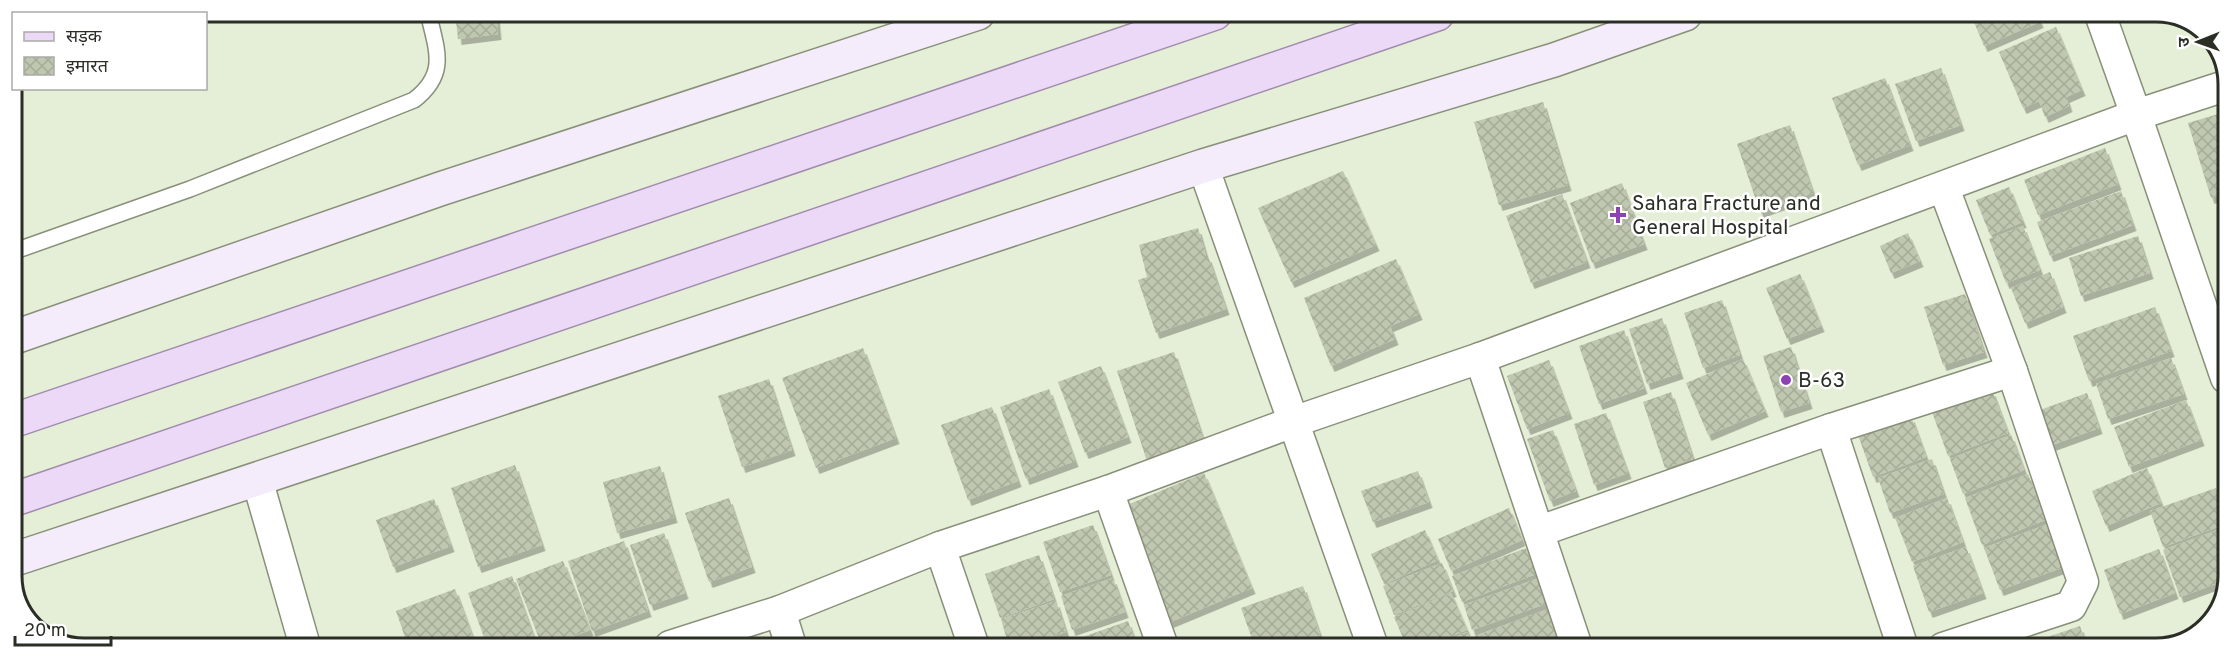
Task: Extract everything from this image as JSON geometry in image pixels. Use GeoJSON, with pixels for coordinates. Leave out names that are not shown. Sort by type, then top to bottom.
{"type":"FeatureCollection","features":[{"type":"Feature","properties":{"kind":"main road"},"geometry":{"type":"LineString","coordinates":[[23,417],[1188,22]]}},
{"type":"Feature","properties":{"kind":"main road"},"geometry":{"type":"LineString","coordinates":[[23,496],[1414,22]]}},
{"type":"Feature","properties":{"kind":"street"},"geometry":{"type":"LineString","coordinates":[[23,334],[440,189],[950,22]]}},
{"type":"Feature","properties":{"kind":"street"},"geometry":{"type":"LineString","coordinates":[[23,556],[1203,166],[1554,60],[1662,22]]}},
{"type":"Feature","properties":{"kind":"street"},"geometry":{"type":"LineString","coordinates":[[2103,22],[2217,327]]}},
{"type":"Feature","properties":{"kind":"street"},"geometry":{"type":"LineString","coordinates":[[695,638],[780,611],[940,547],[1108,491],[1293,422],[1480,358],[2136,115],[2217,89]]}},
{"type":"Feature","properties":{"kind":"street"},"geometry":{"type":"LineString","coordinates":[[1203,166],[1370,638]]}},
{"type":"Feature","properties":{"kind":"street"},"geometry":{"type":"LineString","coordinates":[[1944,188],[2012,371],[2083,582],[2071,606],[1973,638]]}},
{"type":"Feature","properties":{"kind":"street"},"geometry":{"type":"LineString","coordinates":[[1480,358],[1574,638]]}},
{"type":"Feature","properties":{"kind":"street"},"geometry":{"type":"LineString","coordinates":[[1540,531],[1831,429],[2012,371]]}},
{"type":"Feature","properties":{"kind":"street"},"geometry":{"type":"LineString","coordinates":[[1831,429],[1900,638]]}},
{"type":"Feature","properties":{"kind":"street"},"geometry":{"type":"LineString","coordinates":[[257,479],[303,638]]}},
{"type":"Feature","properties":{"kind":"street"},"geometry":{"type":"LineString","coordinates":[[1108,491],[1160,638]]}},
{"type":"Feature","properties":{"kind":"street"},"geometry":{"type":"LineString","coordinates":[[940,547],[971,638]]}},
{"type":"Feature","properties":{"kind":"street"},"geometry":{"type":"LineString","coordinates":[[780,611],[788,638]]}},
{"type":"Feature","properties":{"kind":"lane"},"geometry":{"type":"LineString","coordinates":[[22,248],[190,189],[414,100],[430,85],[436,68],[437,57],[430,22]]}},
{"type":"Feature","properties":{"kind":"building"},"geometry":{"type":"Polygon","coordinates":[[[456,22],[497,22],[498,34],[458,39],[456,22]]]}},
{"type":"Feature","properties":{"kind":"building"},"geometry":{"type":"Polygon","coordinates":[[[1974,22],[2040,22],[1984,46],[1974,22]]]}},
{"type":"Feature","properties":{"kind":"building"},"geometry":{"type":"Polygon","coordinates":[[[2056,27],[2082,90],[2066,97],[2069,106],[2045,117],[2039,101],[2023,108],[1999,52],[2056,27]]]}},
{"type":"Feature","properties":{"kind":"building"},"geometry":{"type":"Polygon","coordinates":[[[1941,68],[1961,125],[1916,141],[1895,84],[1941,68]]]}},
{"type":"Feature","properties":{"kind":"building"},"geometry":{"type":"Polygon","coordinates":[[[1885,78],[1910,145],[1858,165],[1832,98],[1885,78]]]}},
{"type":"Feature","properties":{"kind":"building"},"geometry":{"type":"Polygon","coordinates":[[[1543,102],[1568,185],[1499,205],[1474,122],[1543,102]]]}},
{"type":"Feature","properties":{"kind":"building"},"geometry":{"type":"Polygon","coordinates":[[[2217,114],[2217,196],[2211,198],[2188,123],[2217,114]]]}},
{"type":"Feature","properties":{"kind":"building"},"geometry":{"type":"Polygon","coordinates":[[[1790,125],[1813,193],[1760,212],[1737,144],[1790,125]]]}},
{"type":"Feature","properties":{"kind":"building"},"geometry":{"type":"Polygon","coordinates":[[[2105,148],[2118,184],[2038,215],[2024,180],[2105,148]]]}},
{"type":"Feature","properties":{"kind":"building"},"geometry":{"type":"Polygon","coordinates":[[[1343,171],[1376,245],[1291,282],[1258,208],[1343,171]]]}},
{"type":"Feature","properties":{"kind":"building"},"geometry":{"type":"Polygon","coordinates":[[[1622,183],[1644,244],[1592,263],[1570,203],[1622,183]]]}},
{"type":"Feature","properties":{"kind":"building"},"geometry":{"type":"Polygon","coordinates":[[[2009,187],[2023,222],[1990,235],[1976,200],[2009,187]]]}},
{"type":"Feature","properties":{"kind":"building"},"geometry":{"type":"Polygon","coordinates":[[[2121,191],[2133,225],[2050,256],[2037,222],[2121,191]]]}},
{"type":"Feature","properties":{"kind":"building"},"geometry":{"type":"Polygon","coordinates":[[[1562,194],[1587,262],[1531,283],[1506,216],[1562,194]]]}},
{"type":"Feature","properties":{"kind":"building"},"geometry":{"type":"Polygon","coordinates":[[[2023,226],[2040,270],[2006,283],[1989,239],[2023,226]]]}},
{"type":"Feature","properties":{"kind":"building"},"geometry":{"type":"Polygon","coordinates":[[[1198,228],[1226,309],[1156,333],[1138,280],[1147,277],[1139,245],[1198,228]]]}},
{"type":"Feature","properties":{"kind":"building"},"geometry":{"type":"Polygon","coordinates":[[[1908,233],[1920,261],[1891,273],[1880,246],[1908,233]]]}},
{"type":"Feature","properties":{"kind":"building"},"geometry":{"type":"Polygon","coordinates":[[[2138,236],[2150,273],[2081,296],[2069,258],[2138,236]]]}},
{"type":"Feature","properties":{"kind":"building"},"geometry":{"type":"Polygon","coordinates":[[[1396,259],[1419,314],[1390,326],[1395,339],[1331,366],[1304,298],[1396,259]]]}},
{"type":"Feature","properties":{"kind":"building"},"geometry":{"type":"Polygon","coordinates":[[[2050,272],[2063,307],[2025,323],[2011,288],[2050,272]]]}},
{"type":"Feature","properties":{"kind":"building"},"geometry":{"type":"Polygon","coordinates":[[[1800,274],[1821,326],[1787,339],[1766,288],[1800,274]]]}},
{"type":"Feature","properties":{"kind":"building"},"geometry":{"type":"Polygon","coordinates":[[[1965,294],[1984,352],[1943,365],[1924,307],[1965,294]]]}},
{"type":"Feature","properties":{"kind":"building"},"geometry":{"type":"Polygon","coordinates":[[[1722,300],[1740,355],[1703,368],[1684,313],[1722,300]]]}},
{"type":"Feature","properties":{"kind":"building"},"geometry":{"type":"Polygon","coordinates":[[[2155,307],[2171,351],[2089,381],[2073,336],[2155,307]]]}},
{"type":"Feature","properties":{"kind":"building"},"geometry":{"type":"Polygon","coordinates":[[[1662,318],[1680,373],[1647,384],[1629,329],[1662,318]]]}},
{"type":"Feature","properties":{"kind":"building"},"geometry":{"type":"Polygon","coordinates":[[[1624,330],[1644,388],[1599,404],[1579,346],[1624,330]]]}},
{"type":"Feature","properties":{"kind":"building","name":"B-63"},"geometry":{"type":"Polygon","coordinates":[[[1791,347],[1809,403],[1781,412],[1763,356],[1791,347]]]}},
{"type":"Feature","properties":{"kind":"building"},"geometry":{"type":"Polygon","coordinates":[[[863,348],[896,438],[816,468],[782,378],[863,348]]]}},
{"type":"Feature","properties":{"kind":"building"},"geometry":{"type":"Polygon","coordinates":[[[1174,352],[1204,442],[1147,461],[1117,371],[1174,352]]]}},
{"type":"Feature","properties":{"kind":"building"},"geometry":{"type":"Polygon","coordinates":[[[2171,358],[2184,394],[2108,419],[2096,384],[2171,358]]]}},
{"type":"Feature","properties":{"kind":"building"},"geometry":{"type":"Polygon","coordinates":[[[1743,359],[1765,411],[1708,435],[1686,383],[1743,359]]]}},
{"type":"Feature","properties":{"kind":"building"},"geometry":{"type":"Polygon","coordinates":[[[1549,360],[1569,413],[1527,429],[1507,376],[1549,360]]]}},
{"type":"Feature","properties":{"kind":"building"},"geometry":{"type":"Polygon","coordinates":[[[1101,366],[1128,437],[1085,453],[1058,382],[1101,366]]]}},
{"type":"Feature","properties":{"kind":"building"},"geometry":{"type":"Polygon","coordinates":[[[769,379],[792,450],[742,467],[718,396],[769,379]]]}},
{"type":"Feature","properties":{"kind":"building"},"geometry":{"type":"Polygon","coordinates":[[[1049,389],[1075,461],[1026,479],[1000,407],[1049,389]]]}},
{"type":"Feature","properties":{"kind":"building"},"geometry":{"type":"Polygon","coordinates":[[[1992,390],[2008,433],[1948,456],[1932,412],[1992,390]]]}},
{"type":"Feature","properties":{"kind":"building"},"geometry":{"type":"Polygon","coordinates":[[[1671,392],[1693,459],[1665,468],[1643,402],[1671,392]]]}},
{"type":"Feature","properties":{"kind":"building"},"geometry":{"type":"Polygon","coordinates":[[[2087,393],[2099,428],[2052,445],[2040,410],[2087,393]]]}},
{"type":"Feature","properties":{"kind":"building"},"geometry":{"type":"Polygon","coordinates":[[[2186,400],[2201,440],[2129,467],[2114,427],[2186,400]]]}},
{"type":"Feature","properties":{"kind":"building"},"geometry":{"type":"Polygon","coordinates":[[[992,407],[1018,481],[968,500],[941,425],[992,407]]]}},
{"type":"Feature","properties":{"kind":"building"},"geometry":{"type":"Polygon","coordinates":[[[1606,413],[1628,473],[1594,485],[1574,424],[1606,413]]]}},
{"type":"Feature","properties":{"kind":"building"},"geometry":{"type":"Polygon","coordinates":[[[1911,416],[1926,457],[1873,477],[1858,435],[1911,416]]]}},
{"type":"Feature","properties":{"kind":"building"},"geometry":{"type":"Polygon","coordinates":[[[1553,430],[1576,491],[1550,501],[1527,439],[1553,430]]]}},
{"type":"Feature","properties":{"kind":"building"},"geometry":{"type":"Polygon","coordinates":[[[2011,435],[2024,470],[1963,494],[1950,459],[2011,435]]]}},
{"type":"Feature","properties":{"kind":"building"},"geometry":{"type":"Polygon","coordinates":[[[1932,459],[1944,494],[1890,513],[1878,478],[1932,459]]]}},
{"type":"Feature","properties":{"kind":"building"},"geometry":{"type":"Polygon","coordinates":[[[515,465],[542,545],[478,567],[451,488],[515,465]]]}},
{"type":"Feature","properties":{"kind":"building"},"geometry":{"type":"Polygon","coordinates":[[[660,466],[674,517],[617,533],[603,482],[660,466]]]}},
{"type":"Feature","properties":{"kind":"building"},"geometry":{"type":"Polygon","coordinates":[[[2147,468],[2161,503],[2106,526],[2092,491],[2147,468]]]}},
{"type":"Feature","properties":{"kind":"building"},"geometry":{"type":"Polygon","coordinates":[[[1418,471],[1429,502],[1373,522],[1361,491],[1418,471]]]}},
{"type":"Feature","properties":{"kind":"building"},"geometry":{"type":"Polygon","coordinates":[[[1204,473],[1252,588],[1170,622],[1122,507],[1204,473]]]}},
{"type":"Feature","properties":{"kind":"building"},"geometry":{"type":"Polygon","coordinates":[[[2028,474],[2045,520],[1982,545],[1965,498],[2028,474]]]}},
{"type":"Feature","properties":{"kind":"building"},"geometry":{"type":"Polygon","coordinates":[[[2216,488],[2218,493],[2218,527],[2163,547],[2150,511],[2216,488]]]}},
{"type":"Feature","properties":{"kind":"building"},"geometry":{"type":"Polygon","coordinates":[[[729,498],[752,567],[709,582],[685,513],[729,498]]]}},
{"type":"Feature","properties":{"kind":"building"},"geometry":{"type":"Polygon","coordinates":[[[1947,498],[1963,542],[1912,562],[1895,518],[1947,498]]]}},
{"type":"Feature","properties":{"kind":"building"},"geometry":{"type":"Polygon","coordinates":[[[434,499],[451,546],[393,567],[376,520],[434,499]]]}},
{"type":"Feature","properties":{"kind":"building"},"geometry":{"type":"Polygon","coordinates":[[[1509,508],[1522,540],[1451,571],[1438,539],[1509,508]]]}},
{"type":"Feature","properties":{"kind":"building"},"geometry":{"type":"Polygon","coordinates":[[[2048,524],[2064,567],[2000,590],[1984,548],[2048,524]]]}},
{"type":"Feature","properties":{"kind":"building"},"geometry":{"type":"Polygon","coordinates":[[[1093,525],[1111,575],[1060,592],[1043,542],[1093,525]]]}},
{"type":"Feature","properties":{"kind":"building"},"geometry":{"type":"Polygon","coordinates":[[[1425,530],[1438,560],[1384,584],[1371,554],[1425,530]]]}},
{"type":"Feature","properties":{"kind":"building"},"geometry":{"type":"Polygon","coordinates":[[[2218,530],[2217,583],[2180,597],[2163,550],[2218,530]]]}},
{"type":"Feature","properties":{"kind":"building"},"geometry":{"type":"Polygon","coordinates":[[[664,533],[685,593],[650,605],[630,545],[664,533]]]}},
{"type":"Feature","properties":{"kind":"building"},"geometry":{"type":"Polygon","coordinates":[[[624,541],[648,611],[592,631],[568,561],[624,541]]]}},
{"type":"Feature","properties":{"kind":"building"},"geometry":{"type":"Polygon","coordinates":[[[1966,547],[1983,593],[1929,612],[1913,566],[1966,547]]]}},
{"type":"Feature","properties":{"kind":"building"},"geometry":{"type":"Polygon","coordinates":[[[1526,548],[1536,574],[1462,602],[1452,576],[1526,548]]]}},
{"type":"Feature","properties":{"kind":"building"},"geometry":{"type":"Polygon","coordinates":[[[2159,549],[2175,593],[2120,614],[2104,570],[2159,549]]]}},
{"type":"Feature","properties":{"kind":"building"},"geometry":{"type":"Polygon","coordinates":[[[1039,555],[1054,599],[1000,618],[985,574],[1039,555]]]}},
{"type":"Feature","properties":{"kind":"building"},"geometry":{"type":"Polygon","coordinates":[[[563,561],[590,630],[569,638],[539,638],[516,579],[563,561]]]}},
{"type":"Feature","properties":{"kind":"building"},"geometry":{"type":"Polygon","coordinates":[[[1442,563],[1453,591],[1394,615],[1383,586],[1442,563]]]}},
{"type":"Feature","properties":{"kind":"building"},"geometry":{"type":"Polygon","coordinates":[[[512,576],[534,638],[484,638],[468,593],[512,576]]]}},
{"type":"Feature","properties":{"kind":"building"},"geometry":{"type":"Polygon","coordinates":[[[1113,578],[1125,612],[1072,630],[1061,596],[1113,578]]]}},
{"type":"Feature","properties":{"kind":"building"},"geometry":{"type":"Polygon","coordinates":[[[1539,578],[1548,603],[1472,630],[1464,605],[1539,578]]]}},
{"type":"Feature","properties":{"kind":"building"},"geometry":{"type":"Polygon","coordinates":[[[1303,586],[1320,635],[1311,638],[1252,638],[1241,608],[1303,586]]]}},
{"type":"Feature","properties":{"kind":"building"},"geometry":{"type":"Polygon","coordinates":[[[455,589],[473,638],[405,638],[396,611],[455,589]]]}},
{"type":"Feature","properties":{"kind":"building"},"geometry":{"type":"Polygon","coordinates":[[[1451,593],[1467,630],[1447,638],[1403,638],[1394,617],[1451,593]]]}},
{"type":"Feature","properties":{"kind":"building"},"geometry":{"type":"Polygon","coordinates":[[[1056,601],[1066,632],[1047,638],[1006,638],[1001,619],[1056,601]]]}},
{"type":"Feature","properties":{"kind":"building"},"geometry":{"type":"Polygon","coordinates":[[[1551,608],[1560,634],[1549,638],[1476,638],[1475,636],[1551,608]]]}},
{"type":"Feature","properties":{"kind":"building"},"geometry":{"type":"Polygon","coordinates":[[[1128,621],[1134,638],[1080,638],[1128,621]]]}},
{"type":"Feature","properties":{"kind":"building"},"geometry":{"type":"Polygon","coordinates":[[[2080,626],[2084,638],[2045,638],[2080,626]]]}},
{"type":"Feature","properties":{"kind":"building"},"geometry":{"type":"Polygon","coordinates":[[[1467,632],[1469,638],[1453,638],[1467,632]]]}},
{"type":"Feature","properties":{"kind":"place","name":"Sahara Fracture and General Hospital"},"geometry":{"type":"Point","coordinates":[1618,215]}},
{"type":"Feature","properties":{"kind":"place","name":"B-63"},"geometry":{"type":"Point","coordinates":[1786,380]}}]}
